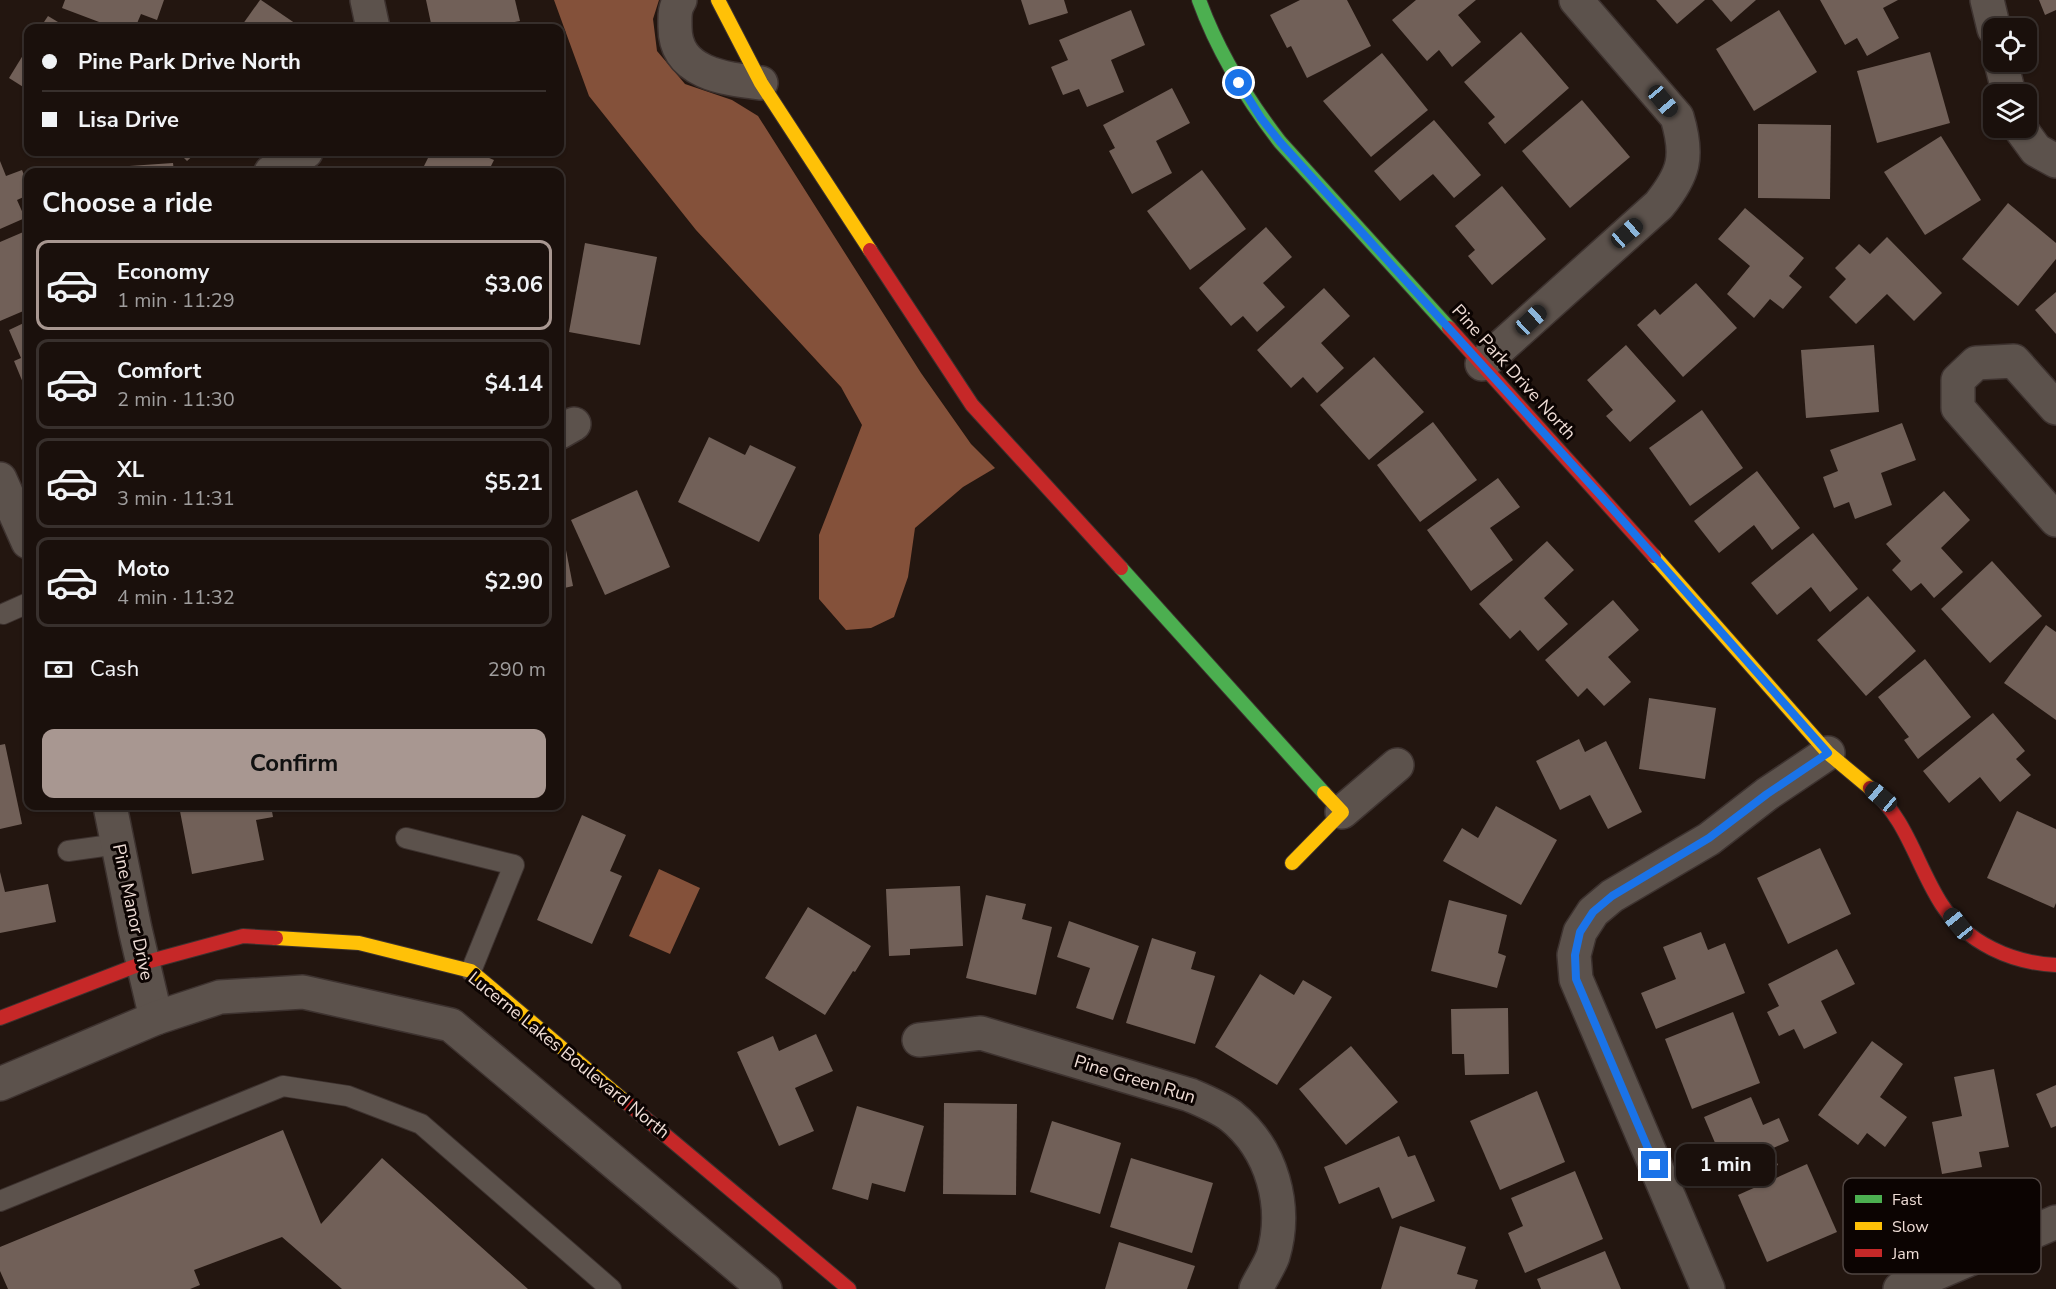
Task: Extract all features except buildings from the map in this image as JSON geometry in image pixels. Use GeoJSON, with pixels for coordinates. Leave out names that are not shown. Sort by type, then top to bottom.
{"type":"FeatureCollection","features":[{"type":"Feature","properties":{"kind":"street"},"geometry":{"type":"LineString","coordinates":[[367,0],[372,24]]}},
{"type":"Feature","properties":{"kind":"street"},"geometry":{"type":"LineString","coordinates":[[680,0],[675,7],[675,33],[683,56],[700,70],[724,79],[761,83]]}},
{"type":"Feature","properties":{"kind":"street"},"geometry":{"type":"LineString","coordinates":[[718,0],[761,83],[972,405],[1342,812]]}},
{"type":"Feature","properties":{"kind":"street","name":"Pine Park Drive North"},"geometry":{"type":"LineString","coordinates":[[1198,0],[1228,66],[1261,118],[1280,142],[1482,364],[1828,753],[1881,797],[1908,837],[1942,905],[1958,924],[1976,940],[2011,958],[2034,964],[2056,966]]}},
{"type":"Feature","properties":{"kind":"street"},"geometry":{"type":"LineString","coordinates":[[1482,364],[1659,205],[1674,187],[1682,164],[1684,140],[1677,117],[1576,0]]}},
{"type":"Feature","properties":{"kind":"street"},"geometry":{"type":"LineString","coordinates":[[1987,0],[1991,18]]}},
{"type":"Feature","properties":{"kind":"street"},"geometry":{"type":"LineString","coordinates":[[2027,138],[2036,150],[2056,161]]}},
{"type":"Feature","properties":{"kind":"street"},"geometry":{"type":"LineString","coordinates":[[278,168],[299,156]]}},
{"type":"Feature","properties":{"kind":"street"},"geometry":{"type":"LineString","coordinates":[[2056,408],[2014,361],[1976,363],[1958,380],[1958,408],[2056,520]]}},
{"type":"Feature","properties":{"kind":"street"},"geometry":{"type":"LineString","coordinates":[[4,498],[24,530]]}},
{"type":"Feature","properties":{"kind":"street"},"geometry":{"type":"LineString","coordinates":[[1708,1289],[1576,979],[1575,955],[1580,932],[1593,912],[1612,896],[1709,838],[1767,794],[1828,753]]}},
{"type":"Feature","properties":{"kind":"street"},"geometry":{"type":"LineString","coordinates":[[1292,863],[1342,812],[1397,765]]}},
{"type":"Feature","properties":{"kind":"street","name":"Pine Manor Drive"},"geometry":{"type":"LineString","coordinates":[[111,810],[156,1018]]}},
{"type":"Feature","properties":{"kind":"street","name":"Lucerne Lakes Boulevard North"},"geometry":{"type":"LineString","coordinates":[[0,1018],[143,963],[243,936],[359,943],[471,971],[849,1289]]}},
{"type":"Feature","properties":{"kind":"street"},"geometry":{"type":"LineString","coordinates":[[0,1084],[156,1018],[220,996],[303,992],[451,1025],[765,1289]]}},
{"type":"Feature","properties":{"kind":"street","name":"Pine Green Run"},"geometry":{"type":"LineString","coordinates":[[919,1040],[981,1033],[1190,1095],[1211,1104],[1231,1117],[1248,1133],[1262,1152],[1272,1174],[1277,1197],[1279,1220],[1272,1256],[1256,1289]]}},
{"type":"Feature","properties":{"kind":"street"},"geometry":{"type":"LineString","coordinates":[[2041,1228],[2056,1222]]}},
{"type":"Feature","properties":{"kind":"street"},"geometry":{"type":"LineString","coordinates":[[1900,1289],[1935,1274]]}},
{"type":"Feature","properties":{"kind":"lane"},"geometry":{"type":"LineString","coordinates":[[3,614],[24,605]]}},
{"type":"Feature","properties":{"kind":"lane"},"geometry":{"type":"LineString","coordinates":[[406,838],[514,865],[471,971]]}},
{"type":"Feature","properties":{"kind":"lane"},"geometry":{"type":"LineString","coordinates":[[68,851],[118,844]]}},
{"type":"Feature","properties":{"kind":"lane"},"geometry":{"type":"LineString","coordinates":[[0,1201],[283,1086],[348,1096],[421,1124],[611,1289]]}},
{"type":"Feature","properties":{"kind":"shaded area"},"geometry":{"type":"Polygon","coordinates":[[[554,0],[659,0],[653,19],[657,51],[685,84],[732,100],[758,116],[921,373],[971,444],[995,468],[963,487],[915,528],[908,577],[894,617],[871,628],[846,630],[819,599],[819,535],[862,425],[841,387],[696,230],[589,96],[554,0]]]}},
{"type":"Feature","properties":{"kind":"shaded area"},"geometry":{"type":"Polygon","coordinates":[[[659,869],[700,888],[670,954],[629,936],[659,869]]]}},
{"type":"Feature","properties":{"kind":"traffic: fast"},"geometry":{"type":"LineString","coordinates":[[1199,0],[1234,74],[1280,142],[1449,328]]}},
{"type":"Feature","properties":{"kind":"traffic: fast"},"geometry":{"type":"LineString","coordinates":[[1121,568],[1324,793]]}},
{"type":"Feature","properties":{"kind":"traffic: slow"},"geometry":{"type":"LineString","coordinates":[[718,0],[761,83],[870,250]]}},
{"type":"Feature","properties":{"kind":"traffic: slow"},"geometry":{"type":"LineString","coordinates":[[1654,556],[1828,753],[1870,788]]}},
{"type":"Feature","properties":{"kind":"traffic: slow"},"geometry":{"type":"LineString","coordinates":[[1292,863],[1342,812],[1324,793]]}},
{"type":"Feature","properties":{"kind":"traffic: slow"},"geometry":{"type":"LineString","coordinates":[[276,938],[359,943],[471,971],[627,1103]]}},
{"type":"Feature","properties":{"kind":"traffic: jam"},"geometry":{"type":"LineString","coordinates":[[870,250],[972,405],[1121,568]]}},
{"type":"Feature","properties":{"kind":"traffic: jam"},"geometry":{"type":"LineString","coordinates":[[1449,328],[1654,556]]}},
{"type":"Feature","properties":{"kind":"traffic: jam"},"geometry":{"type":"LineString","coordinates":[[1870,788],[1893,814],[1942,905],[1964,930],[1977,940],[2007,955],[2056,965]]}},
{"type":"Feature","properties":{"kind":"traffic: jam"},"geometry":{"type":"LineString","coordinates":[[0,1018],[143,963],[243,936],[276,938]]}},
{"type":"Feature","properties":{"kind":"traffic: jam"},"geometry":{"type":"LineString","coordinates":[[627,1103],[849,1289]]}},
{"type":"Feature","properties":{"kind":"route"},"geometry":{"type":"LineString","coordinates":[[1239,83],[1261,118],[1280,142],[1601,496],[1828,753],[1767,794],[1709,838],[1612,896],[1593,912],[1580,932],[1575,955],[1576,979],[1655,1165]]}}]}
